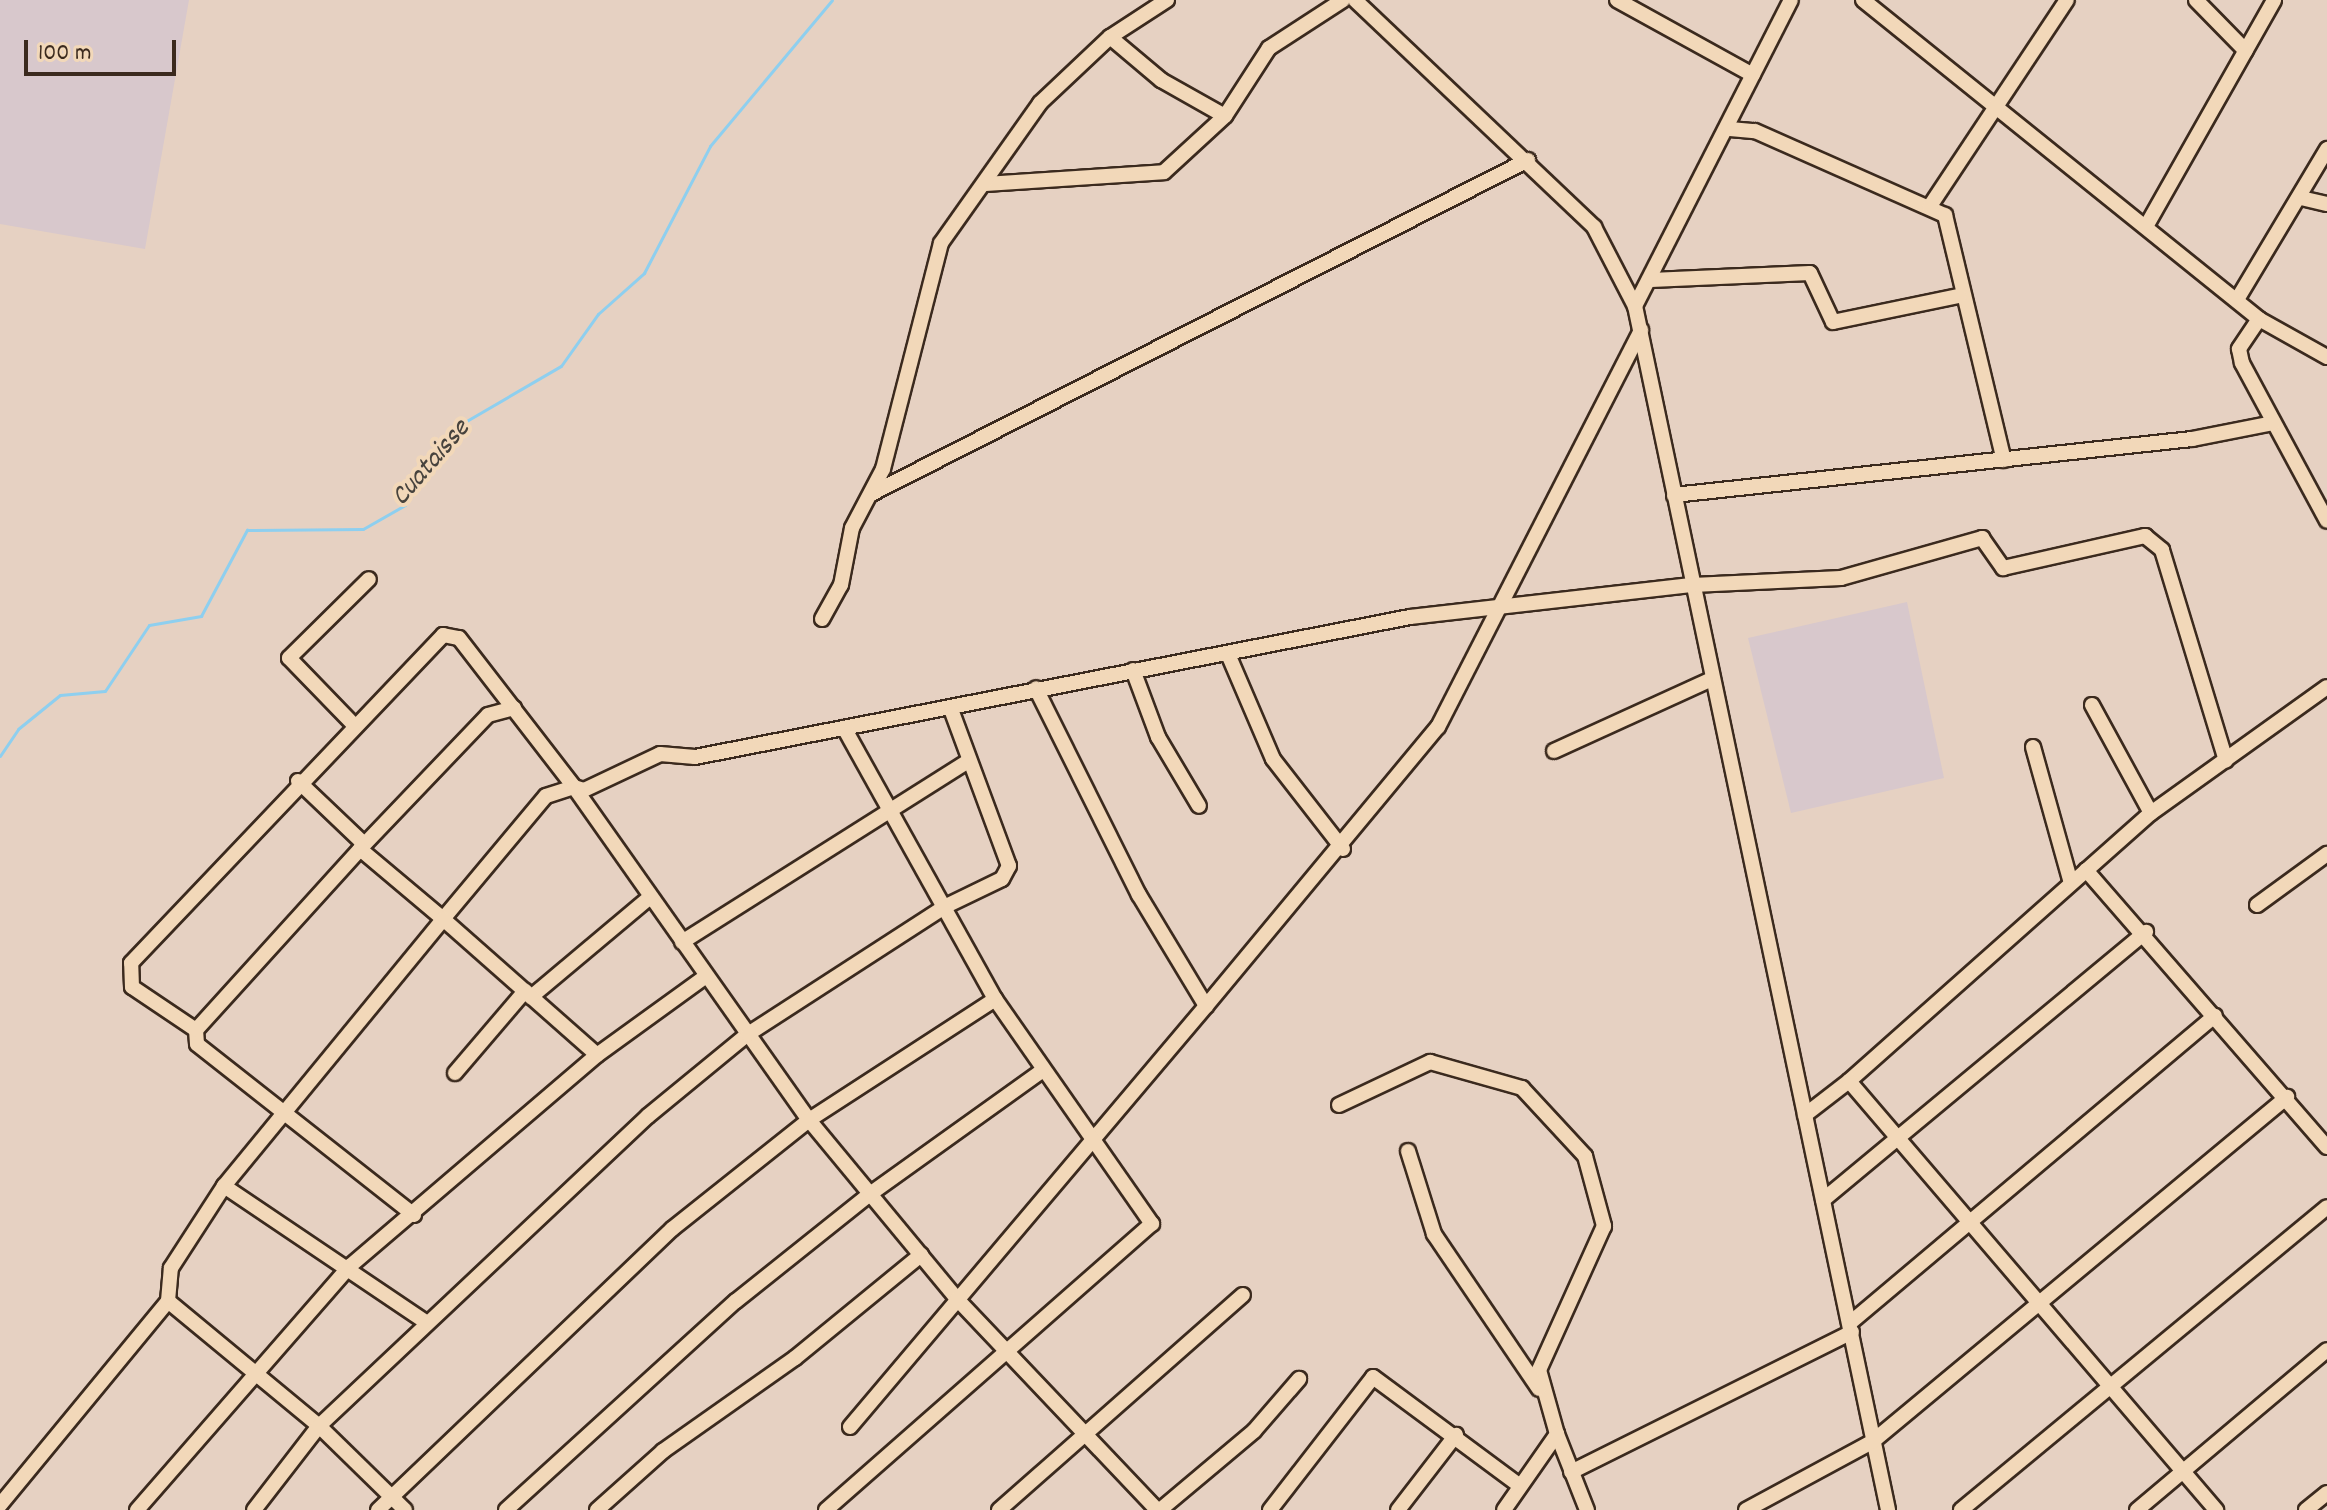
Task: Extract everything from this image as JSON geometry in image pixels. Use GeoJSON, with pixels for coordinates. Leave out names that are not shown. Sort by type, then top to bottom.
{"type":"FeatureCollection","features":[{"type":"Feature","properties":{"kind":"street"},"geometry":{"type":"LineString","coordinates":[[822,619],[890,449],[930,269],[1032,112],[1110,37],[1167,0]]}},
{"type":"Feature","properties":{"kind":"street"},"geometry":{"type":"LineString","coordinates":[[985,184],[1164,172],[1225,116],[1269,48],[1343,0]]}},
{"type":"Feature","properties":{"kind":"street"},"geometry":{"type":"LineString","coordinates":[[1355,0],[1528,160],[1594,227],[1635,306],[1888,1510]]}},
{"type":"Feature","properties":{"kind":"street"},"geometry":{"type":"LineString","coordinates":[[1617,0],[1753,75]]}},
{"type":"Feature","properties":{"kind":"street"},"geometry":{"type":"LineString","coordinates":[[1635,306],[1730,129],[1791,0]]}},
{"type":"Feature","properties":{"kind":"street"},"geometry":{"type":"LineString","coordinates":[[1863,0],[2148,223],[2259,319],[2327,357]]}},
{"type":"Feature","properties":{"kind":"street"},"geometry":{"type":"LineString","coordinates":[[1930,206],[1994,100],[2067,0]]}},
{"type":"Feature","properties":{"kind":"street"},"geometry":{"type":"LineString","coordinates":[[2196,0],[2246,51]]}},
{"type":"Feature","properties":{"kind":"street"},"geometry":{"type":"LineString","coordinates":[[2148,223],[2274,0]]}},
{"type":"Feature","properties":{"kind":"street"},"geometry":{"type":"LineString","coordinates":[[1110,37],[1161,80],[1225,116]]}},
{"type":"Feature","properties":{"kind":"street"},"geometry":{"type":"LineString","coordinates":[[1730,129],[1755,131],[1898,199],[1930,206],[1948,223],[1959,296],[2004,460]]}},
{"type":"Feature","properties":{"kind":"street"},"geometry":{"type":"LineString","coordinates":[[2238,298],[2301,198],[2327,149]]}},
{"type":"Feature","properties":{"kind":"street"},"geometry":{"type":"LineString","coordinates":[[871,494],[1528,160]]}},
{"type":"Feature","properties":{"kind":"street"},"geometry":{"type":"LineString","coordinates":[[2301,198],[2327,204]]}},
{"type":"Feature","properties":{"kind":"street"},"geometry":{"type":"LineString","coordinates":[[1651,280],[1810,273],[1833,322],[1959,296]]}},
{"type":"Feature","properties":{"kind":"street"},"geometry":{"type":"LineString","coordinates":[[2259,319],[2239,349],[2273,423],[2327,521]]}},
{"type":"Feature","properties":{"kind":"street"},"geometry":{"type":"LineString","coordinates":[[850,1427],[1343,849],[1438,727],[1641,330]]}},
{"type":"Feature","properties":{"kind":"street"},"geometry":{"type":"LineString","coordinates":[[1674,495],[2004,460],[2273,423]]}},
{"type":"Feature","properties":{"kind":"street"},"geometry":{"type":"LineString","coordinates":[[0,1505],[168,1301],[171,1268],[224,1186],[280,1112],[546,796],[574,787],[592,787],[660,754],[695,757],[1410,617],[1693,585],[1841,578],[1982,538],[2003,568],[2152,537],[2226,760]]}},
{"type":"Feature","properties":{"kind":"street"},"geometry":{"type":"LineString","coordinates":[[353,724],[289,658],[369,579]]}},
{"type":"Feature","properties":{"kind":"street"},"geometry":{"type":"LineString","coordinates":[[196,1030],[132,987],[127,971],[298,781],[437,638],[451,634],[514,708],[574,787],[809,1120],[957,1299],[1090,1435],[1158,1510],[1254,1431],[1299,1379]]}},
{"type":"Feature","properties":{"kind":"street"},"geometry":{"type":"LineString","coordinates":[[1228,654],[1273,759],[1343,849]]}},
{"type":"Feature","properties":{"kind":"street"},"geometry":{"type":"LineString","coordinates":[[1133,670],[1158,737],[1199,806]]}},
{"type":"Feature","properties":{"kind":"street"},"geometry":{"type":"LineString","coordinates":[[1554,751],[1712,679]]}},
{"type":"Feature","properties":{"kind":"street"},"geometry":{"type":"LineString","coordinates":[[1805,1115],[1849,1081],[2151,813],[2327,687]]}},
{"type":"Feature","properties":{"kind":"street"},"geometry":{"type":"LineString","coordinates":[[1036,688],[1139,895],[1206,1006]]}},
{"type":"Feature","properties":{"kind":"street"},"geometry":{"type":"LineString","coordinates":[[2092,705],[2151,813]]}},
{"type":"Feature","properties":{"kind":"street"},"geometry":{"type":"LineString","coordinates":[[414,1215],[197,1044],[196,1030],[362,846],[488,715],[514,708]]}},
{"type":"Feature","properties":{"kind":"street"},"geometry":{"type":"LineString","coordinates":[[254,1510],[319,1426],[424,1321],[748,1034],[944,907],[997,882],[1009,866],[951,709]]}},
{"type":"Feature","properties":{"kind":"street"},"geometry":{"type":"LineString","coordinates":[[826,1510],[1152,1224],[1093,1145],[995,999],[844,728]]}},
{"type":"Feature","properties":{"kind":"street"},"geometry":{"type":"LineString","coordinates":[[2033,747],[2071,883]]}},
{"type":"Feature","properties":{"kind":"street"},"geometry":{"type":"LineString","coordinates":[[682,942],[968,761]]}},
{"type":"Feature","properties":{"kind":"street"},"geometry":{"type":"LineString","coordinates":[[298,781],[362,846],[597,1055]]}},
{"type":"Feature","properties":{"kind":"street"},"geometry":{"type":"LineString","coordinates":[[2257,905],[2327,854]]}},
{"type":"Feature","properties":{"kind":"street"},"geometry":{"type":"LineString","coordinates":[[2086,870],[2146,932],[2327,1147]]}},
{"type":"Feature","properties":{"kind":"street"},"geometry":{"type":"LineString","coordinates":[[455,1073],[528,994],[650,897]]}},
{"type":"Feature","properties":{"kind":"street"},"geometry":{"type":"LineString","coordinates":[[1823,1200],[2146,932]]}},
{"type":"Feature","properties":{"kind":"street"},"geometry":{"type":"LineString","coordinates":[[137,1510],[350,1266],[414,1215],[597,1055],[706,976]]}},
{"type":"Feature","properties":{"kind":"street"},"geometry":{"type":"LineString","coordinates":[[378,1510],[389,1495],[672,1229],[809,1120],[995,999]]}},
{"type":"Feature","properties":{"kind":"street"},"geometry":{"type":"LineString","coordinates":[[1571,1472],[1851,1327],[1971,1220],[2215,1016]]}},
{"type":"Feature","properties":{"kind":"street"},"geometry":{"type":"LineString","coordinates":[[1339,1105],[1430,1062],[1522,1088],[1585,1156],[1604,1226],[1541,1365],[1539,1389]]}},
{"type":"Feature","properties":{"kind":"street"},"geometry":{"type":"LineString","coordinates":[[506,1510],[642,1381],[870,1194],[1042,1071]]}},
{"type":"Feature","properties":{"kind":"street"},"geometry":{"type":"LineString","coordinates":[[1849,1081],[1901,1136],[2216,1510]]}},
{"type":"Feature","properties":{"kind":"street"},"geometry":{"type":"LineString","coordinates":[[1746,1510],[1872,1442],[2042,1306],[2287,1097]]}},
{"type":"Feature","properties":{"kind":"street"},"geometry":{"type":"LineString","coordinates":[[1408,1151],[1434,1234],[1539,1389],[1587,1510]]}},
{"type":"Feature","properties":{"kind":"street"},"geometry":{"type":"LineString","coordinates":[[224,1186],[350,1266],[424,1321]]}},
{"type":"Feature","properties":{"kind":"street"},"geometry":{"type":"LineString","coordinates":[[1961,1510],[2327,1207]]}},
{"type":"Feature","properties":{"kind":"street"},"geometry":{"type":"LineString","coordinates":[[597,1510],[663,1451],[795,1358],[921,1255]]}},
{"type":"Feature","properties":{"kind":"street"},"geometry":{"type":"LineString","coordinates":[[999,1510],[1090,1435],[1243,1295]]}},
{"type":"Feature","properties":{"kind":"street"},"geometry":{"type":"LineString","coordinates":[[168,1301],[253,1375],[319,1426],[405,1510]]}},
{"type":"Feature","properties":{"kind":"street"},"geometry":{"type":"LineString","coordinates":[[2137,1510],[2327,1350]]}},
{"type":"Feature","properties":{"kind":"street"},"geometry":{"type":"LineString","coordinates":[[1270,1510],[1369,1378],[1456,1435],[1519,1485]]}},
{"type":"Feature","properties":{"kind":"street"},"geometry":{"type":"LineString","coordinates":[[1504,1510],[1557,1434]]}},
{"type":"Feature","properties":{"kind":"street"},"geometry":{"type":"LineString","coordinates":[[1398,1510],[1456,1435]]}},
{"type":"Feature","properties":{"kind":"street"},"geometry":{"type":"LineString","coordinates":[[2306,1510],[2327,1493]]}},
{"type":"Feature","properties":{"kind":"shaded area"},"geometry":{"type":"Polygon","coordinates":[[[0,0],[189,0],[145,249],[0,224],[0,0]]]}},
{"type":"Feature","properties":{"kind":"shaded area"},"geometry":{"type":"Polygon","coordinates":[[[1907,602],[1944,778],[1791,813],[1748,638],[1907,602]]]}},
{"type":"Feature","properties":{"kind":"waterway","name":"Cuataisse"},"geometry":{"type":"LineString","coordinates":[[0,756],[18,729],[60,695],[105,691],[149,625],[201,616],[247,530],[363,529],[405,505],[463,423],[561,366],[598,314],[644,273],[710,146],[832,0]]}}]}
